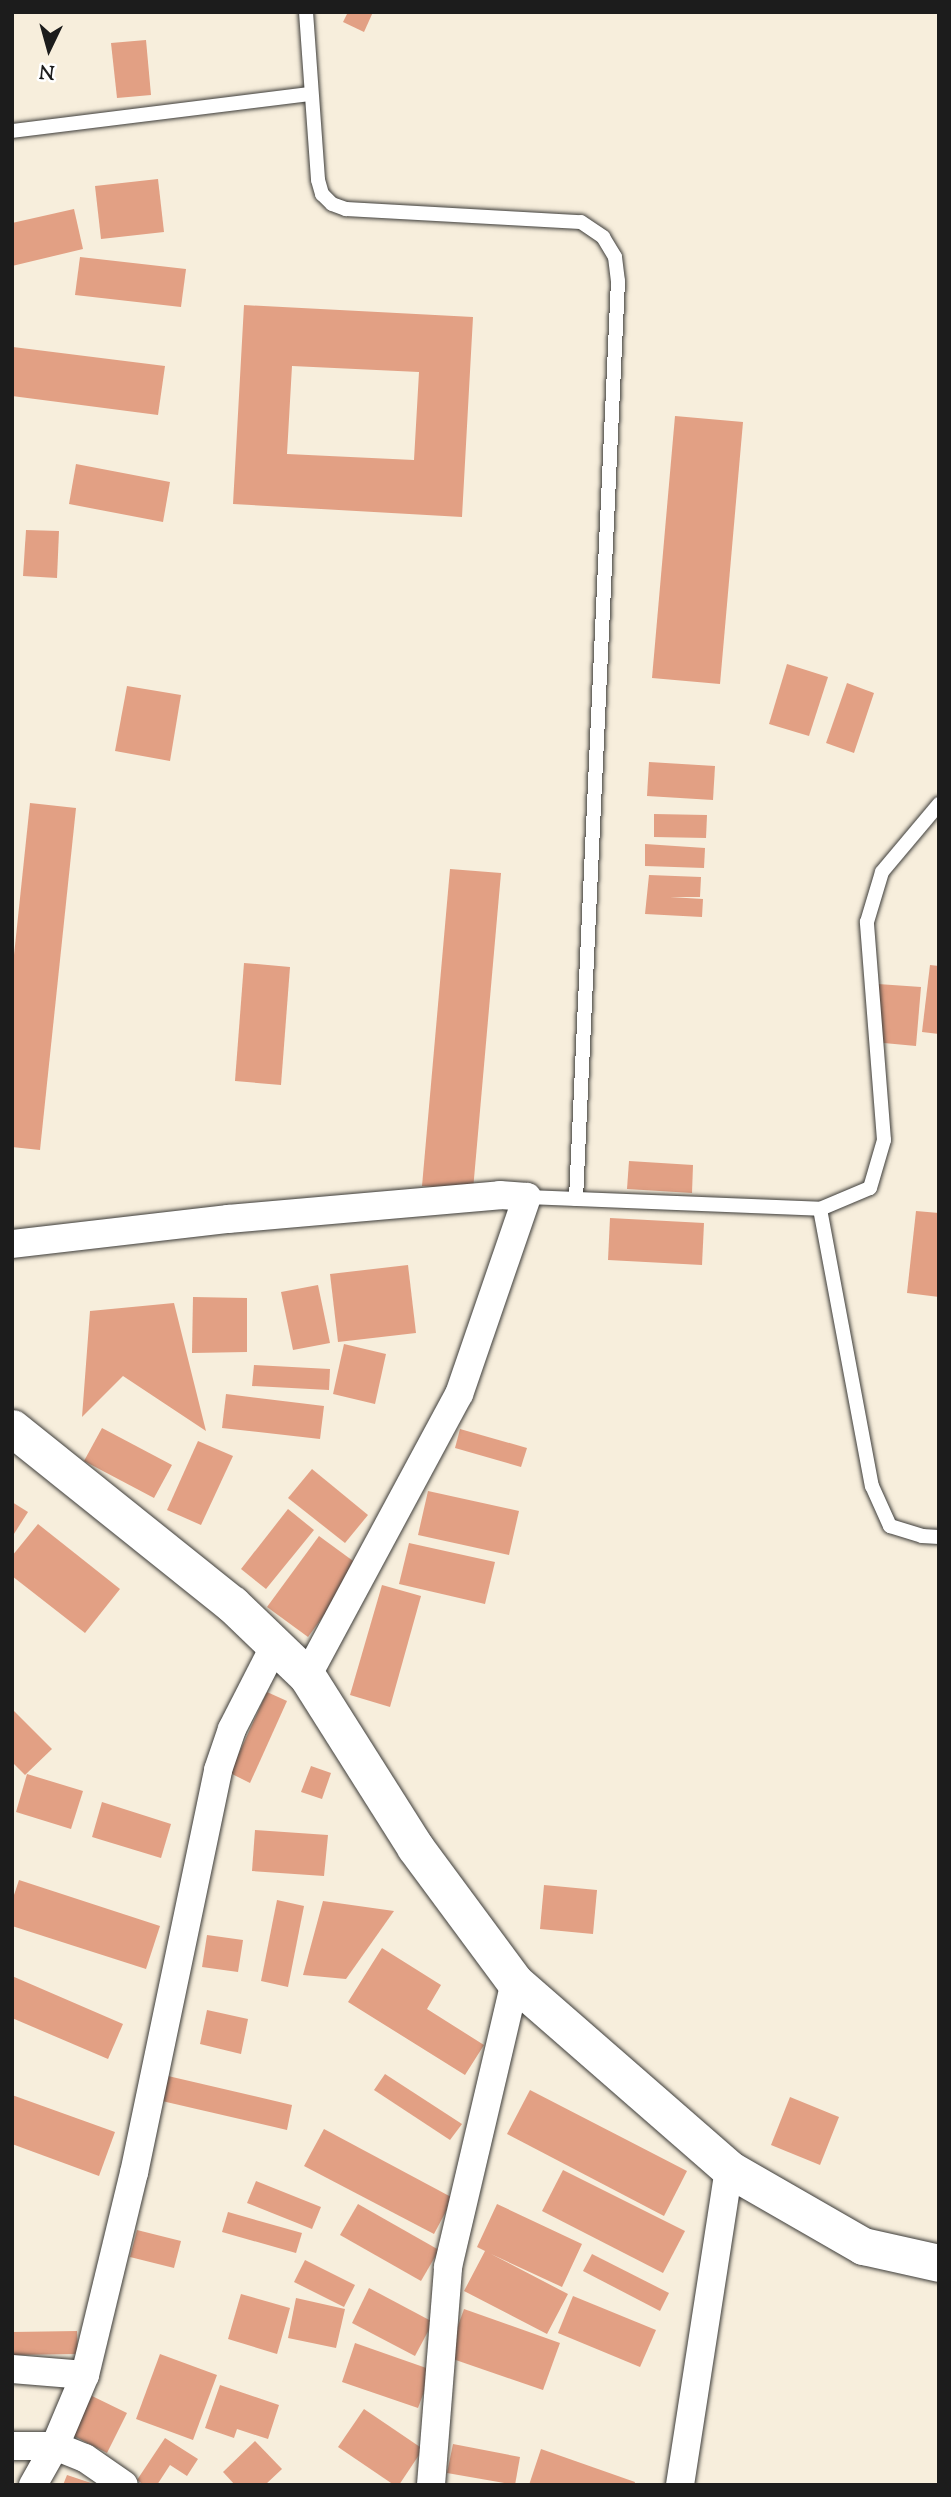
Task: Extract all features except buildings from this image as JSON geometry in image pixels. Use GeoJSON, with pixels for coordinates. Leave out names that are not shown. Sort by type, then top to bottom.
{"type":"FeatureCollection","features":[{"type":"Feature","properties":{"kind":"street"},"geometry":{"type":"LineString","coordinates":[[12,1244],[228,1219],[472,1197],[527,1197],[458,1394],[307,1676]]}},
{"type":"Feature","properties":{"kind":"street"},"geometry":{"type":"LineString","coordinates":[[12,1428],[276,1643],[307,1676],[415,1847],[515,1982],[729,2169],[863,2246],[939,2263]]}},
{"type":"Feature","properties":{"kind":"street"},"geometry":{"type":"LineString","coordinates":[[33,2485],[55,2446],[85,2375],[134,2173],[218,1770],[232,1729],[276,1643]]}},
{"type":"Feature","properties":{"kind":"street"},"geometry":{"type":"LineString","coordinates":[[431,2485],[448,2267],[515,1982]]}},
{"type":"Feature","properties":{"kind":"street"},"geometry":{"type":"LineString","coordinates":[[680,2485],[729,2169]]}},
{"type":"Feature","properties":{"kind":"street"},"geometry":{"type":"LineString","coordinates":[[12,2369],[85,2375]]}},
{"type":"Feature","properties":{"kind":"street"},"geometry":{"type":"LineString","coordinates":[[12,2446],[55,2446],[85,2458],[124,2485]]}},
{"type":"Feature","properties":{"kind":"lane"},"geometry":{"type":"LineString","coordinates":[[306,12],[318,180],[322,194],[332,204],[346,209],[581,222],[603,237],[615,257],[618,281],[576,1199]]}},
{"type":"Feature","properties":{"kind":"lane"},"geometry":{"type":"LineString","coordinates":[[12,131],[311,94]]}},
{"type":"Feature","properties":{"kind":"lane"},"geometry":{"type":"LineString","coordinates":[[527,1197],[820,1209],[870,1188],[884,1140],[867,922],[883,872],[939,804]]}},
{"type":"Feature","properties":{"kind":"lane"},"geometry":{"type":"LineString","coordinates":[[820,1209],[872,1486],[890,1526],[922,1536],[939,1537]]}}]}
